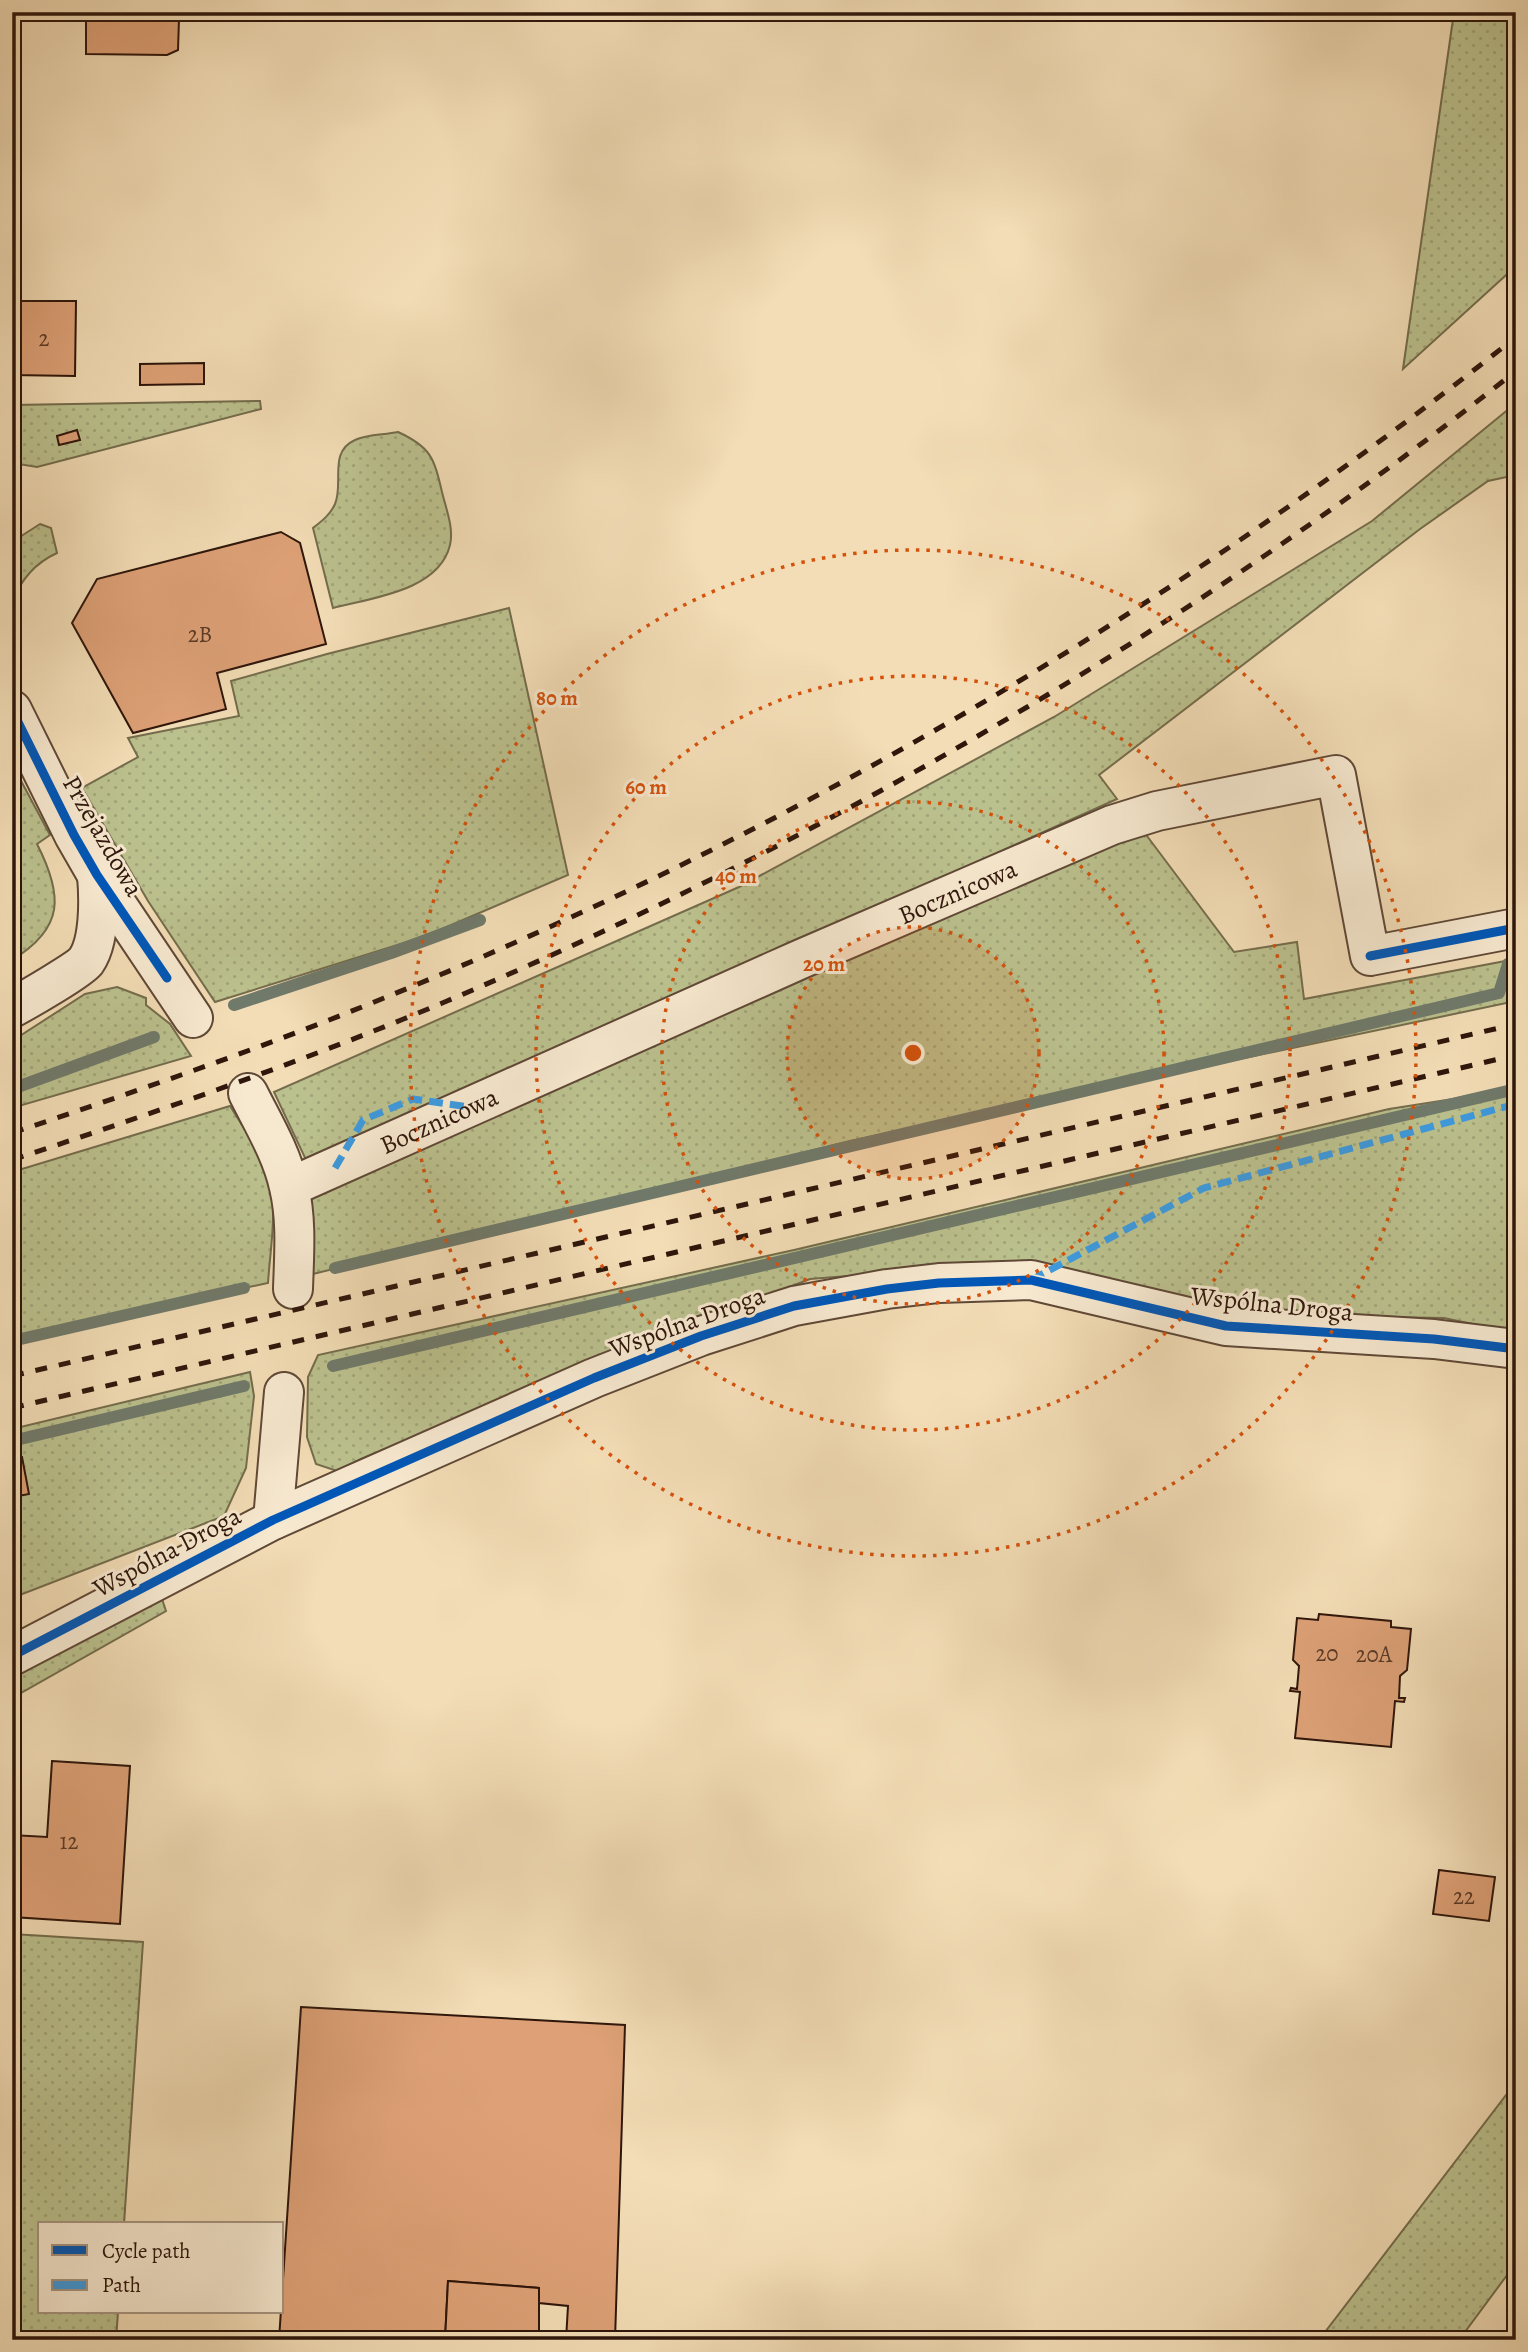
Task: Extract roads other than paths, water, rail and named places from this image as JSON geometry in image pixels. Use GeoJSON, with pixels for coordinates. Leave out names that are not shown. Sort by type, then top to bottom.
{"type":"FeatureCollection","features":[{"type":"Feature","properties":{"kind":"street","name":"Przejazdowa"},"geometry":{"type":"LineString","coordinates":[[12,710],[74,835],[97,875],[193,1018]]}},
{"type":"Feature","properties":{"kind":"street","name":"Bocznicowa"},"geometry":{"type":"LineString","coordinates":[[290,1187],[813,954],[1112,825],[1157,811],[1336,775],[1370,956],[1516,928]]}},
{"type":"Feature","properties":{"kind":"street"},"geometry":{"type":"LineString","coordinates":[[12,1009],[85,963],[93,946],[97,922],[97,875]]}},
{"type":"Feature","properties":{"kind":"street"},"geometry":{"type":"LineString","coordinates":[[248,1093],[274,1143],[290,1187],[294,1238],[293,1289]]}},
{"type":"Feature","properties":{"kind":"street","name":"Wspólna Droga"},"geometry":{"type":"LineString","coordinates":[[12,1656],[273,1520],[594,1378],[701,1336],[794,1306],[887,1289],[939,1283],[1031,1280],[1226,1326],[1434,1339],[1516,1349]]}},
{"type":"Feature","properties":{"kind":"street"},"geometry":{"type":"LineString","coordinates":[[273,1520],[284,1392]]}},
{"type":"Feature","properties":{"kind":"waterway"},"geometry":{"type":"LineString","coordinates":[[234,1005],[391,953],[480,920]]}},
{"type":"Feature","properties":{"kind":"waterway"},"geometry":{"type":"LineString","coordinates":[[335,1268],[1499,993],[1508,964],[1516,963]]}},
{"type":"Feature","properties":{"kind":"waterway"},"geometry":{"type":"LineString","coordinates":[[12,1089],[154,1037]]}},
{"type":"Feature","properties":{"kind":"waterway"},"geometry":{"type":"LineString","coordinates":[[333,1366],[1516,1089]]}},
{"type":"Feature","properties":{"kind":"waterway"},"geometry":{"type":"LineString","coordinates":[[12,1341],[244,1288]]}},
{"type":"Feature","properties":{"kind":"waterway"},"geometry":{"type":"LineString","coordinates":[[12,1441],[244,1386]]}},
{"type":"Feature","properties":{"kind":"railway"},"geometry":{"type":"LineString","coordinates":[[12,1133],[199,1069],[384,998],[535,934],[684,864],[830,789],[974,708],[1114,622],[1252,532],[1386,437],[1516,337]]}},
{"type":"Feature","properties":{"kind":"railway"},"geometry":{"type":"LineString","coordinates":[[12,1160],[231,1085],[447,1001],[589,938],[729,870],[867,798],[1002,722],[1135,641],[1265,555],[1392,465],[1516,371]]}},
{"type":"Feature","properties":{"kind":"railway"},"geometry":{"type":"LineString","coordinates":[[12,1376],[1516,1024]]}},
{"type":"Feature","properties":{"kind":"railway"},"geometry":{"type":"LineString","coordinates":[[12,1408],[1516,1055]]}}]}
